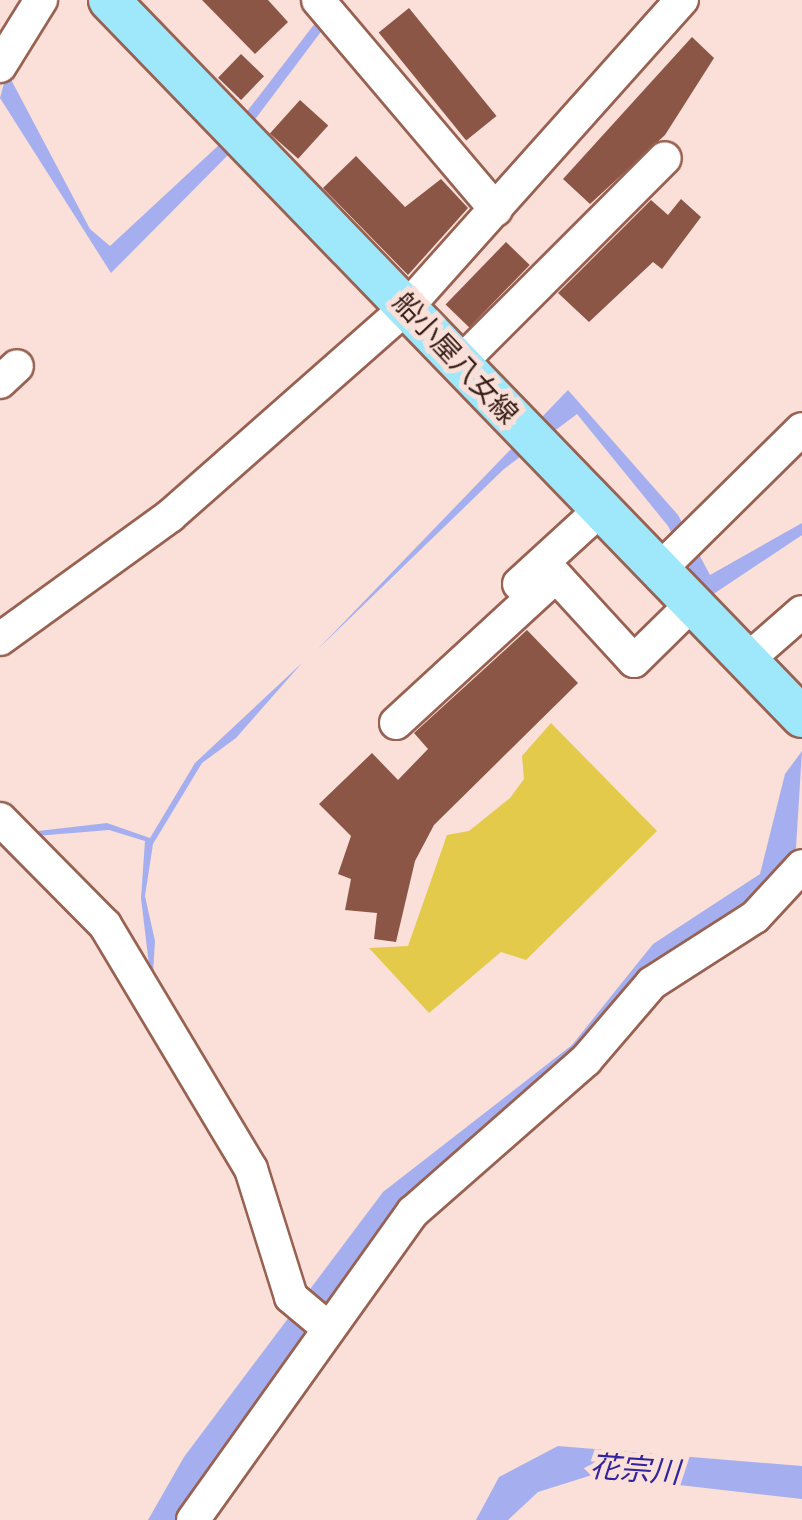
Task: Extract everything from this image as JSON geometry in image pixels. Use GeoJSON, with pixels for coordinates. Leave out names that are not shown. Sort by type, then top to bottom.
{"type":"FeatureCollection","features":[{"type":"Feature","properties":{"kind":"main road","name":"船小屋八女線"},"geometry":{"type":"LineString","coordinates":[[109,0],[408,306],[599,510],[675,554],[692,604],[802,717]]}},
{"type":"Feature","properties":{"kind":"street"},"geometry":{"type":"LineString","coordinates":[[0,66],[41,0]]}},
{"type":"Feature","properties":{"kind":"street"},"geometry":{"type":"LineString","coordinates":[[318,0],[496,210]]}},
{"type":"Feature","properties":{"kind":"street"},"geometry":{"type":"LineString","coordinates":[[0,639],[170,516],[408,306],[682,0]]}},
{"type":"Feature","properties":{"kind":"street"},"geometry":{"type":"LineString","coordinates":[[460,362],[665,158]]}},
{"type":"Feature","properties":{"kind":"street"},"geometry":{"type":"LineString","coordinates":[[675,554],[802,429]]}},
{"type":"Feature","properties":{"kind":"street"},"geometry":{"type":"LineString","coordinates":[[599,510],[384,720],[556,576],[634,661],[692,604]]}},
{"type":"Feature","properties":{"kind":"street"},"geometry":{"type":"LineString","coordinates":[[746,660],[802,612]]}},
{"type":"Feature","properties":{"kind":"street"},"geometry":{"type":"LineString","coordinates":[[0,819],[104,926],[252,1170],[297,1302],[326,1326]]}},
{"type":"Feature","properties":{"kind":"street"},"geometry":{"type":"LineString","coordinates":[[193,1520],[326,1326],[445,1178],[586,1060],[652,983],[755,918],[802,866]]}},
{"type":"Feature","properties":{"kind":"shaded area"},"geometry":{"type":"Polygon","coordinates":[[[551,723],[657,831],[526,960],[501,952],[429,1013],[369,948],[408,946],[447,835],[469,831],[510,798],[524,779],[522,756],[551,723]]]}},
{"type":"Feature","properties":{"kind":"water"},"geometry":{"type":"Polygon","coordinates":[[[316,22],[323,29],[250,126],[242,118],[316,22]]]}},
{"type":"Feature","properties":{"kind":"water"},"geometry":{"type":"Polygon","coordinates":[[[7,72],[90,229],[110,246],[220,144],[230,153],[111,273],[0,98],[7,72]]]}},
{"type":"Feature","properties":{"kind":"water"},"geometry":{"type":"Polygon","coordinates":[[[568,390],[678,515],[710,575],[802,523],[802,535],[706,599],[668,526],[577,414],[504,469],[318,649],[568,390]]]}},
{"type":"Feature","properties":{"kind":"water"},"geometry":{"type":"Polygon","coordinates":[[[302,663],[236,738],[202,763],[153,844],[145,896],[155,941],[152,990],[141,898],[145,841],[109,830],[36,836],[0,800],[38,831],[107,823],[150,838],[195,763],[302,663]]]}},
{"type":"Feature","properties":{"kind":"water"},"geometry":{"type":"Polygon","coordinates":[[[802,751],[795,864],[527,1094],[184,1520],[148,1520],[184,1457],[383,1192],[572,1045],[653,944],[760,874],[785,774],[802,751]]]}},
{"type":"Feature","properties":{"kind":"water","name":"花宗川"},"geometry":{"type":"Polygon","coordinates":[[[558,1446],[802,1466],[802,1499],[592,1475],[538,1492],[508,1520],[476,1520],[499,1477],[558,1446]]]}},
{"type":"Feature","properties":{"kind":"building"},"geometry":{"type":"Polygon","coordinates":[[[202,0],[268,0],[288,22],[255,54],[202,0]]]}},
{"type":"Feature","properties":{"kind":"building"},"geometry":{"type":"Polygon","coordinates":[[[409,8],[496,116],[466,141],[379,33],[409,8]]]}},
{"type":"Feature","properties":{"kind":"building"},"geometry":{"type":"Polygon","coordinates":[[[692,37],[714,58],[665,135],[590,204],[563,179],[692,37]]]}},
{"type":"Feature","properties":{"kind":"building"},"geometry":{"type":"Polygon","coordinates":[[[241,54],[264,76],[241,100],[218,78],[241,54]]]}},
{"type":"Feature","properties":{"kind":"building"},"geometry":{"type":"Polygon","coordinates":[[[300,100],[328,125],[298,159],[270,133],[300,100]]]}},
{"type":"Feature","properties":{"kind":"building"},"geometry":{"type":"Polygon","coordinates":[[[356,156],[405,207],[441,179],[468,208],[408,275],[323,188],[356,156]]]}},
{"type":"Feature","properties":{"kind":"building"},"geometry":{"type":"Polygon","coordinates":[[[681,199],[701,217],[662,269],[653,262],[589,322],[558,293],[651,200],[668,215],[681,199]]]}},
{"type":"Feature","properties":{"kind":"building"},"geometry":{"type":"Polygon","coordinates":[[[506,242],[530,265],[469,328],[446,305],[506,242]]]}},
{"type":"Feature","properties":{"kind":"building"},"geometry":{"type":"Polygon","coordinates":[[[527,630],[578,683],[434,825],[415,861],[396,942],[374,939],[377,913],[345,910],[351,879],[338,874],[351,836],[319,804],[372,753],[398,780],[428,749],[414,733],[527,630]]]}}]}
